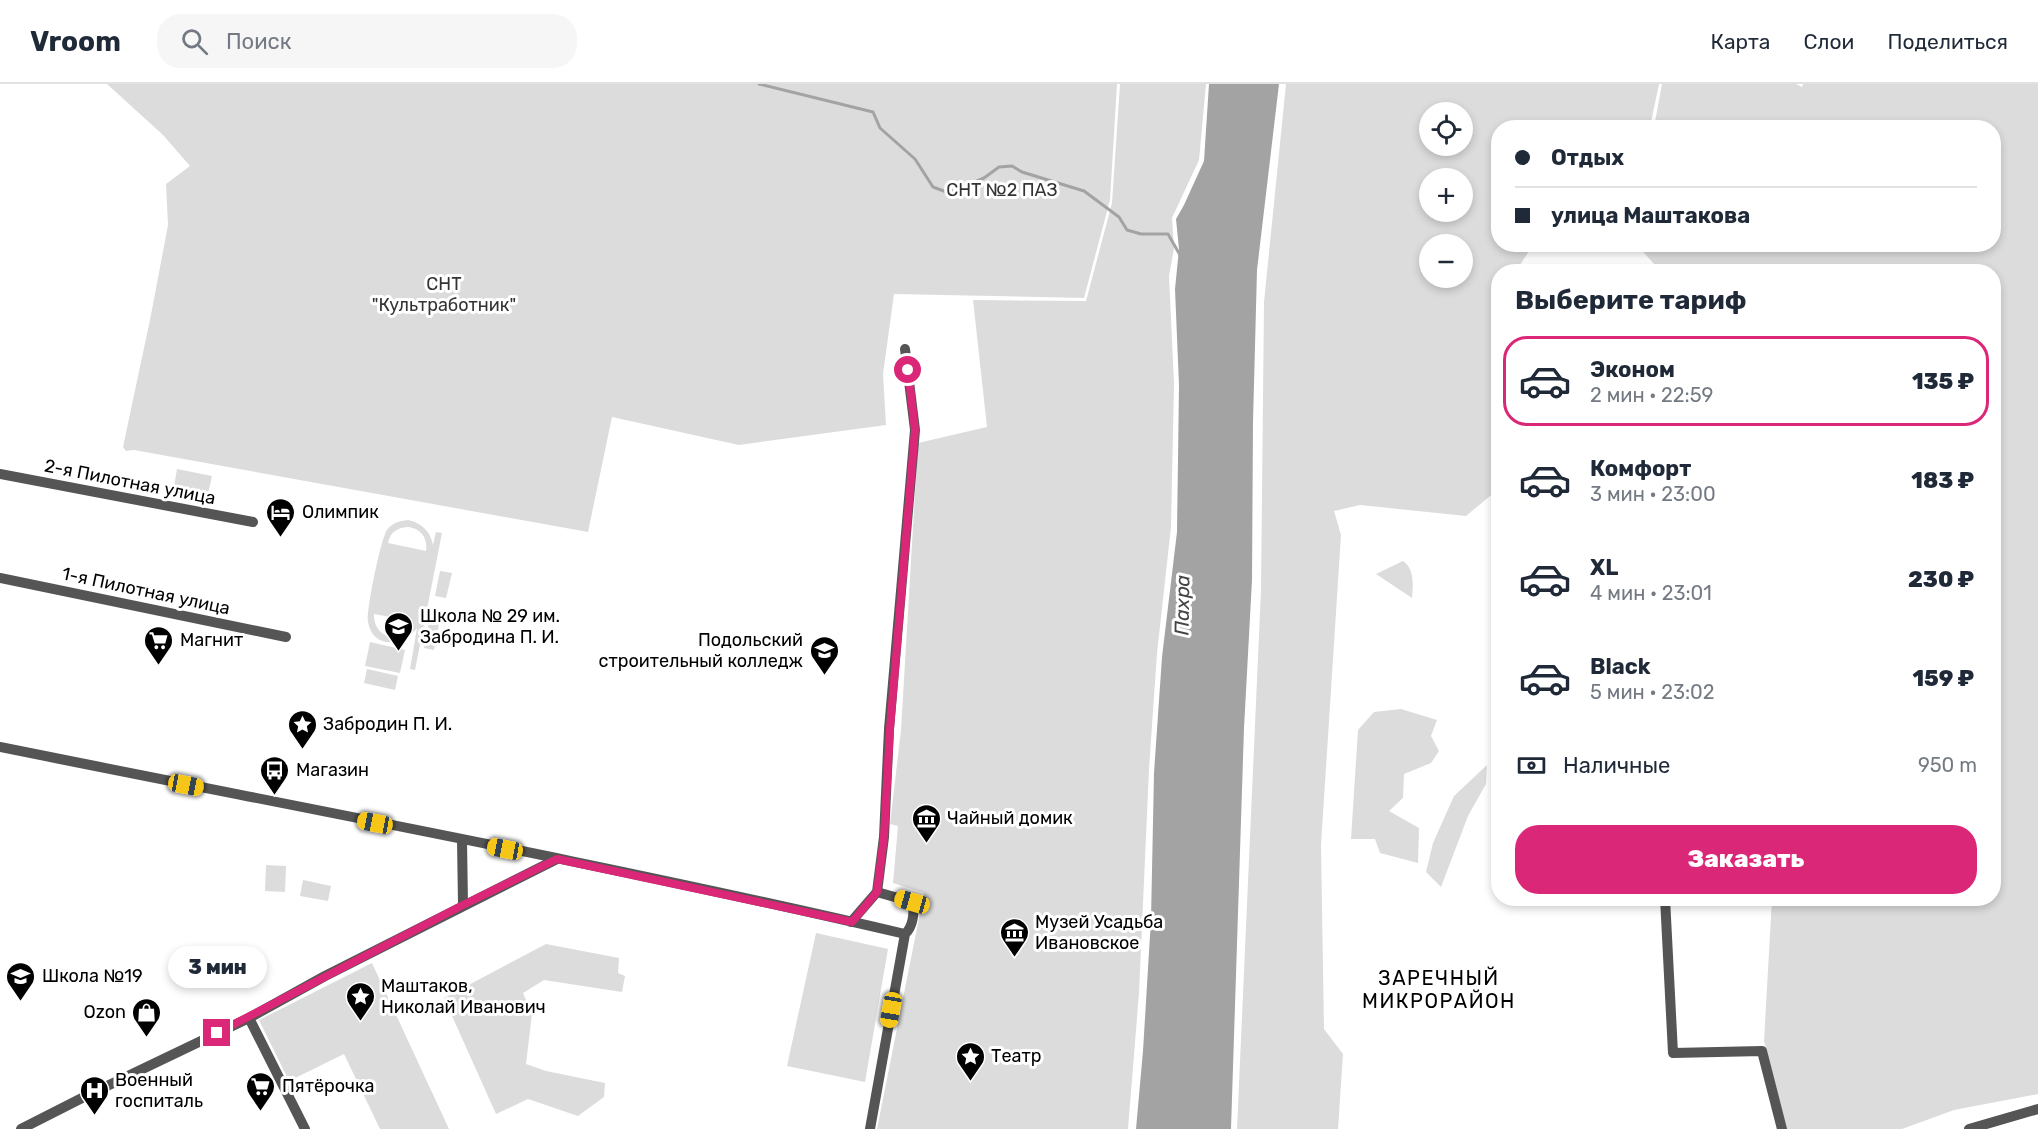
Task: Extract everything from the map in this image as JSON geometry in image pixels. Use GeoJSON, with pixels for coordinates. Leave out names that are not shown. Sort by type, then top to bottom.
{"type":"FeatureCollection","features":[{"type":"Feature","properties":{"kind":"street"},"geometry":{"type":"LineString","coordinates":[[852,922],[877,892],[884,837],[890,729],[915,430],[905,350]]}},
{"type":"Feature","properties":{"kind":"street","name":"2-я Пилотная улица"},"geometry":{"type":"LineString","coordinates":[[0,474],[253,522]]}},
{"type":"Feature","properties":{"kind":"street","name":"1-я Пилотная улица"},"geometry":{"type":"LineString","coordinates":[[0,578],[286,637]]}},
{"type":"Feature","properties":{"kind":"street"},"geometry":{"type":"LineString","coordinates":[[0,747],[557,859],[905,934]]}},
{"type":"Feature","properties":{"kind":"street"},"geometry":{"type":"LineString","coordinates":[[462,840],[463,905]]}},
{"type":"Feature","properties":{"kind":"street"},"geometry":{"type":"LineString","coordinates":[[21,1129],[249,1018],[463,905],[557,859]]}},
{"type":"Feature","properties":{"kind":"street"},"geometry":{"type":"LineString","coordinates":[[870,1129],[905,934],[910,930],[914,909],[912,902],[877,892]]}},
{"type":"Feature","properties":{"kind":"street"},"geometry":{"type":"LineString","coordinates":[[1665,906],[1673,1053],[1762,1051],[1782,1129]]}},
{"type":"Feature","properties":{"kind":"street"},"geometry":{"type":"LineString","coordinates":[[249,1018],[305,1129]]}},
{"type":"Feature","properties":{"kind":"street"},"geometry":{"type":"LineString","coordinates":[[1969,1129],[2038,1109]]}},
{"type":"Feature","properties":{"kind":"green space","name":"СНТ \"Культработник\""},"geometry":{"type":"Polygon","coordinates":[[[107,84],[1117,84],[1110,200],[1084,298],[894,294],[883,374],[886,425],[739,445],[612,417],[588,532],[134,450],[126,451],[123,447],[168,225],[166,184],[190,166],[163,135],[107,84]]]}},
{"type":"Feature","properties":{"kind":"green space"},"geometry":{"type":"Polygon","coordinates":[[[1120,84],[1206,84],[1199,160],[1172,218],[1174,248],[1169,276],[1174,383],[1171,527],[1157,653],[1149,769],[1139,993],[1128,1129],[877,1129],[924,893],[893,883],[898,826],[890,824],[901,730],[918,443],[987,427],[973,300],[1086,301],[1112,203],[1120,84]]]}},
{"type":"Feature","properties":{"kind":"green space"},"geometry":{"type":"Polygon","coordinates":[[[1286,84],[1659,84],[1651,120],[1491,120],[1491,252],[1528,252],[1521,264],[1491,264],[1491,496],[1466,516],[1360,505],[1334,511],[1341,535],[1321,845],[1324,1029],[1343,1054],[1338,1129],[1237,1129],[1261,590],[1264,302],[1286,84]]]}},
{"type":"Feature","properties":{"kind":"green space"},"geometry":{"type":"Polygon","coordinates":[[[1662,84],[1796,84],[1802,87],[1803,84],[2038,84],[2038,1094],[1954,1110],[1902,1129],[1787,1129],[1764,1041],[1772,906],[2001,906],[2001,264],[1654,264],[1643,252],[2001,252],[2001,120],[1655,120],[1662,84]]]}},
{"type":"Feature","properties":{"kind":"green space"},"geometry":{"type":"Polygon","coordinates":[[[177,469],[212,476],[207,498],[173,492],[177,469]]]}},
{"type":"Feature","properties":{"kind":"green space"},"geometry":{"type":"Polygon","coordinates":[[[408,520],[425,528],[433,545],[436,532],[442,533],[415,670],[410,669],[417,628],[404,639],[389,642],[376,637],[368,622],[372,590],[384,536],[391,526],[408,520]],[[409,527],[395,531],[388,543],[426,551],[423,535],[409,527]],[[374,614],[378,629],[390,636],[396,637],[403,634],[412,622],[412,621],[374,614]]]}},
{"type":"Feature","properties":{"kind":"green space"},"geometry":{"type":"Polygon","coordinates":[[[1403,561],[1410,568],[1413,583],[1412,598],[1376,574],[1403,561]]]}},
{"type":"Feature","properties":{"kind":"green space"},"geometry":{"type":"Polygon","coordinates":[[[440,571],[452,573],[446,598],[435,596],[440,571]]]}},
{"type":"Feature","properties":{"kind":"green space"},"geometry":{"type":"Polygon","coordinates":[[[429,622],[439,624],[434,650],[424,648],[429,622]]]}},
{"type":"Feature","properties":{"kind":"green space"},"geometry":{"type":"Polygon","coordinates":[[[370,642],[405,650],[400,673],[365,666],[370,642]]]}},
{"type":"Feature","properties":{"kind":"green space"},"geometry":{"type":"Polygon","coordinates":[[[367,669],[398,676],[395,690],[364,683],[367,669]]]}},
{"type":"Feature","properties":{"kind":"green space"},"geometry":{"type":"Polygon","coordinates":[[[1401,709],[1437,720],[1431,736],[1439,751],[1431,763],[1404,774],[1403,798],[1389,811],[1419,828],[1418,863],[1380,853],[1375,839],[1351,839],[1358,730],[1374,712],[1401,709]]]}},
{"type":"Feature","properties":{"kind":"green space"},"geometry":{"type":"Polygon","coordinates":[[[1487,765],[1486,784],[1468,816],[1441,887],[1426,872],[1433,843],[1454,796],[1487,765]]]}},
{"type":"Feature","properties":{"kind":"green space"},"geometry":{"type":"Polygon","coordinates":[[[266,865],[286,866],[285,892],[265,891],[266,865]]]}},
{"type":"Feature","properties":{"kind":"green space"},"geometry":{"type":"Polygon","coordinates":[[[303,880],[331,886],[328,901],[300,896],[303,880]]]}},
{"type":"Feature","properties":{"kind":"green space"},"geometry":{"type":"Polygon","coordinates":[[[816,933],[888,949],[865,1082],[787,1066],[816,933]]]}},
{"type":"Feature","properties":{"kind":"green space"},"geometry":{"type":"Polygon","coordinates":[[[546,944],[619,958],[618,973],[625,976],[622,992],[544,980],[523,993],[532,1014],[526,1064],[546,1071],[605,1083],[604,1097],[578,1116],[528,1099],[496,1114],[444,998],[546,944]]]}},
{"type":"Feature","properties":{"kind":"green space"},"geometry":{"type":"Polygon","coordinates":[[[372,963],[449,1129],[380,1129],[344,1054],[289,1081],[259,1020],[372,963]]]}},
{"type":"Feature","properties":{"kind":"water","name":"Пахра"},"geometry":{"type":"Polygon","coordinates":[[[1209,84],[1279,84],[1257,270],[1252,580],[1244,728],[1231,1129],[1136,1129],[1151,919],[1154,773],[1162,657],[1177,532],[1179,385],[1175,289],[1179,249],[1176,219],[1204,161],[1209,84]]]}},
{"type":"Feature","properties":{"kind":"waterway"},"geometry":{"type":"LineString","coordinates":[[759,84],[873,112],[880,128],[915,159],[933,187],[949,193],[984,178],[999,167],[1012,166],[1022,172],[1084,191],[1119,217],[1127,230],[1141,234],[1168,234],[1180,255]]}},
{"type":"Feature","properties":{"kind":"place","name":"Олимпик"},"geometry":{"type":"Point","coordinates":[281,538]}},
{"type":"Feature","properties":{"kind":"place","name":"Школа № 29 им. Забродина П. И."},"geometry":{"type":"Point","coordinates":[399,652]}},
{"type":"Feature","properties":{"kind":"place","name":"Магнит"},"geometry":{"type":"Point","coordinates":[159,666]}},
{"type":"Feature","properties":{"kind":"place","name":"Подольский строительный колледж"},"geometry":{"type":"Point","coordinates":[824,676]}},
{"type":"Feature","properties":{"kind":"place","name":"Забродин П. И."},"geometry":{"type":"Point","coordinates":[302,750]}},
{"type":"Feature","properties":{"kind":"place","name":"Магазин"},"geometry":{"type":"Point","coordinates":[275,796]}},
{"type":"Feature","properties":{"kind":"place","name":"Чайный домик"},"geometry":{"type":"Point","coordinates":[926,844]}},
{"type":"Feature","properties":{"kind":"place","name":"Музей Усадьба Ивановское"},"geometry":{"type":"Point","coordinates":[1014,958]}},
{"type":"Feature","properties":{"kind":"place","name":"Школа №19"},"geometry":{"type":"Point","coordinates":[21,1002]}},
{"type":"Feature","properties":{"kind":"place","name":"Маштаков, Николай Иванович"},"geometry":{"type":"Point","coordinates":[360,1022]}},
{"type":"Feature","properties":{"kind":"place","name":"Ozon"},"geometry":{"type":"Point","coordinates":[147,1038]}},
{"type":"Feature","properties":{"kind":"place","name":"Театр"},"geometry":{"type":"Point","coordinates":[970,1082]}},
{"type":"Feature","properties":{"kind":"place","name":"Пятёрочка"},"geometry":{"type":"Point","coordinates":[261,1112]}},
{"type":"Feature","properties":{"kind":"place","name":"Военный госпиталь"},"geometry":{"type":"Point","coordinates":[94,1116]}},
{"type":"Feature","properties":{"kind":"district","name":"ЗАРЕЧНЫЙ МИКРОРАЙОН"},"geometry":{"type":"Point","coordinates":[1439,990]}},
{"type":"Feature","properties":{"kind":"route"},"geometry":{"type":"LineString","coordinates":[[217,1033],[463,905],[557,859],[852,922],[877,892],[884,837],[890,729],[915,430],[908,370]]}},
{"type":"Feature","properties":{"kind":"park label","name":"СНТ №2 ПАЗ"},"geometry":{"type":"Point","coordinates":[1002,190]}}]}
